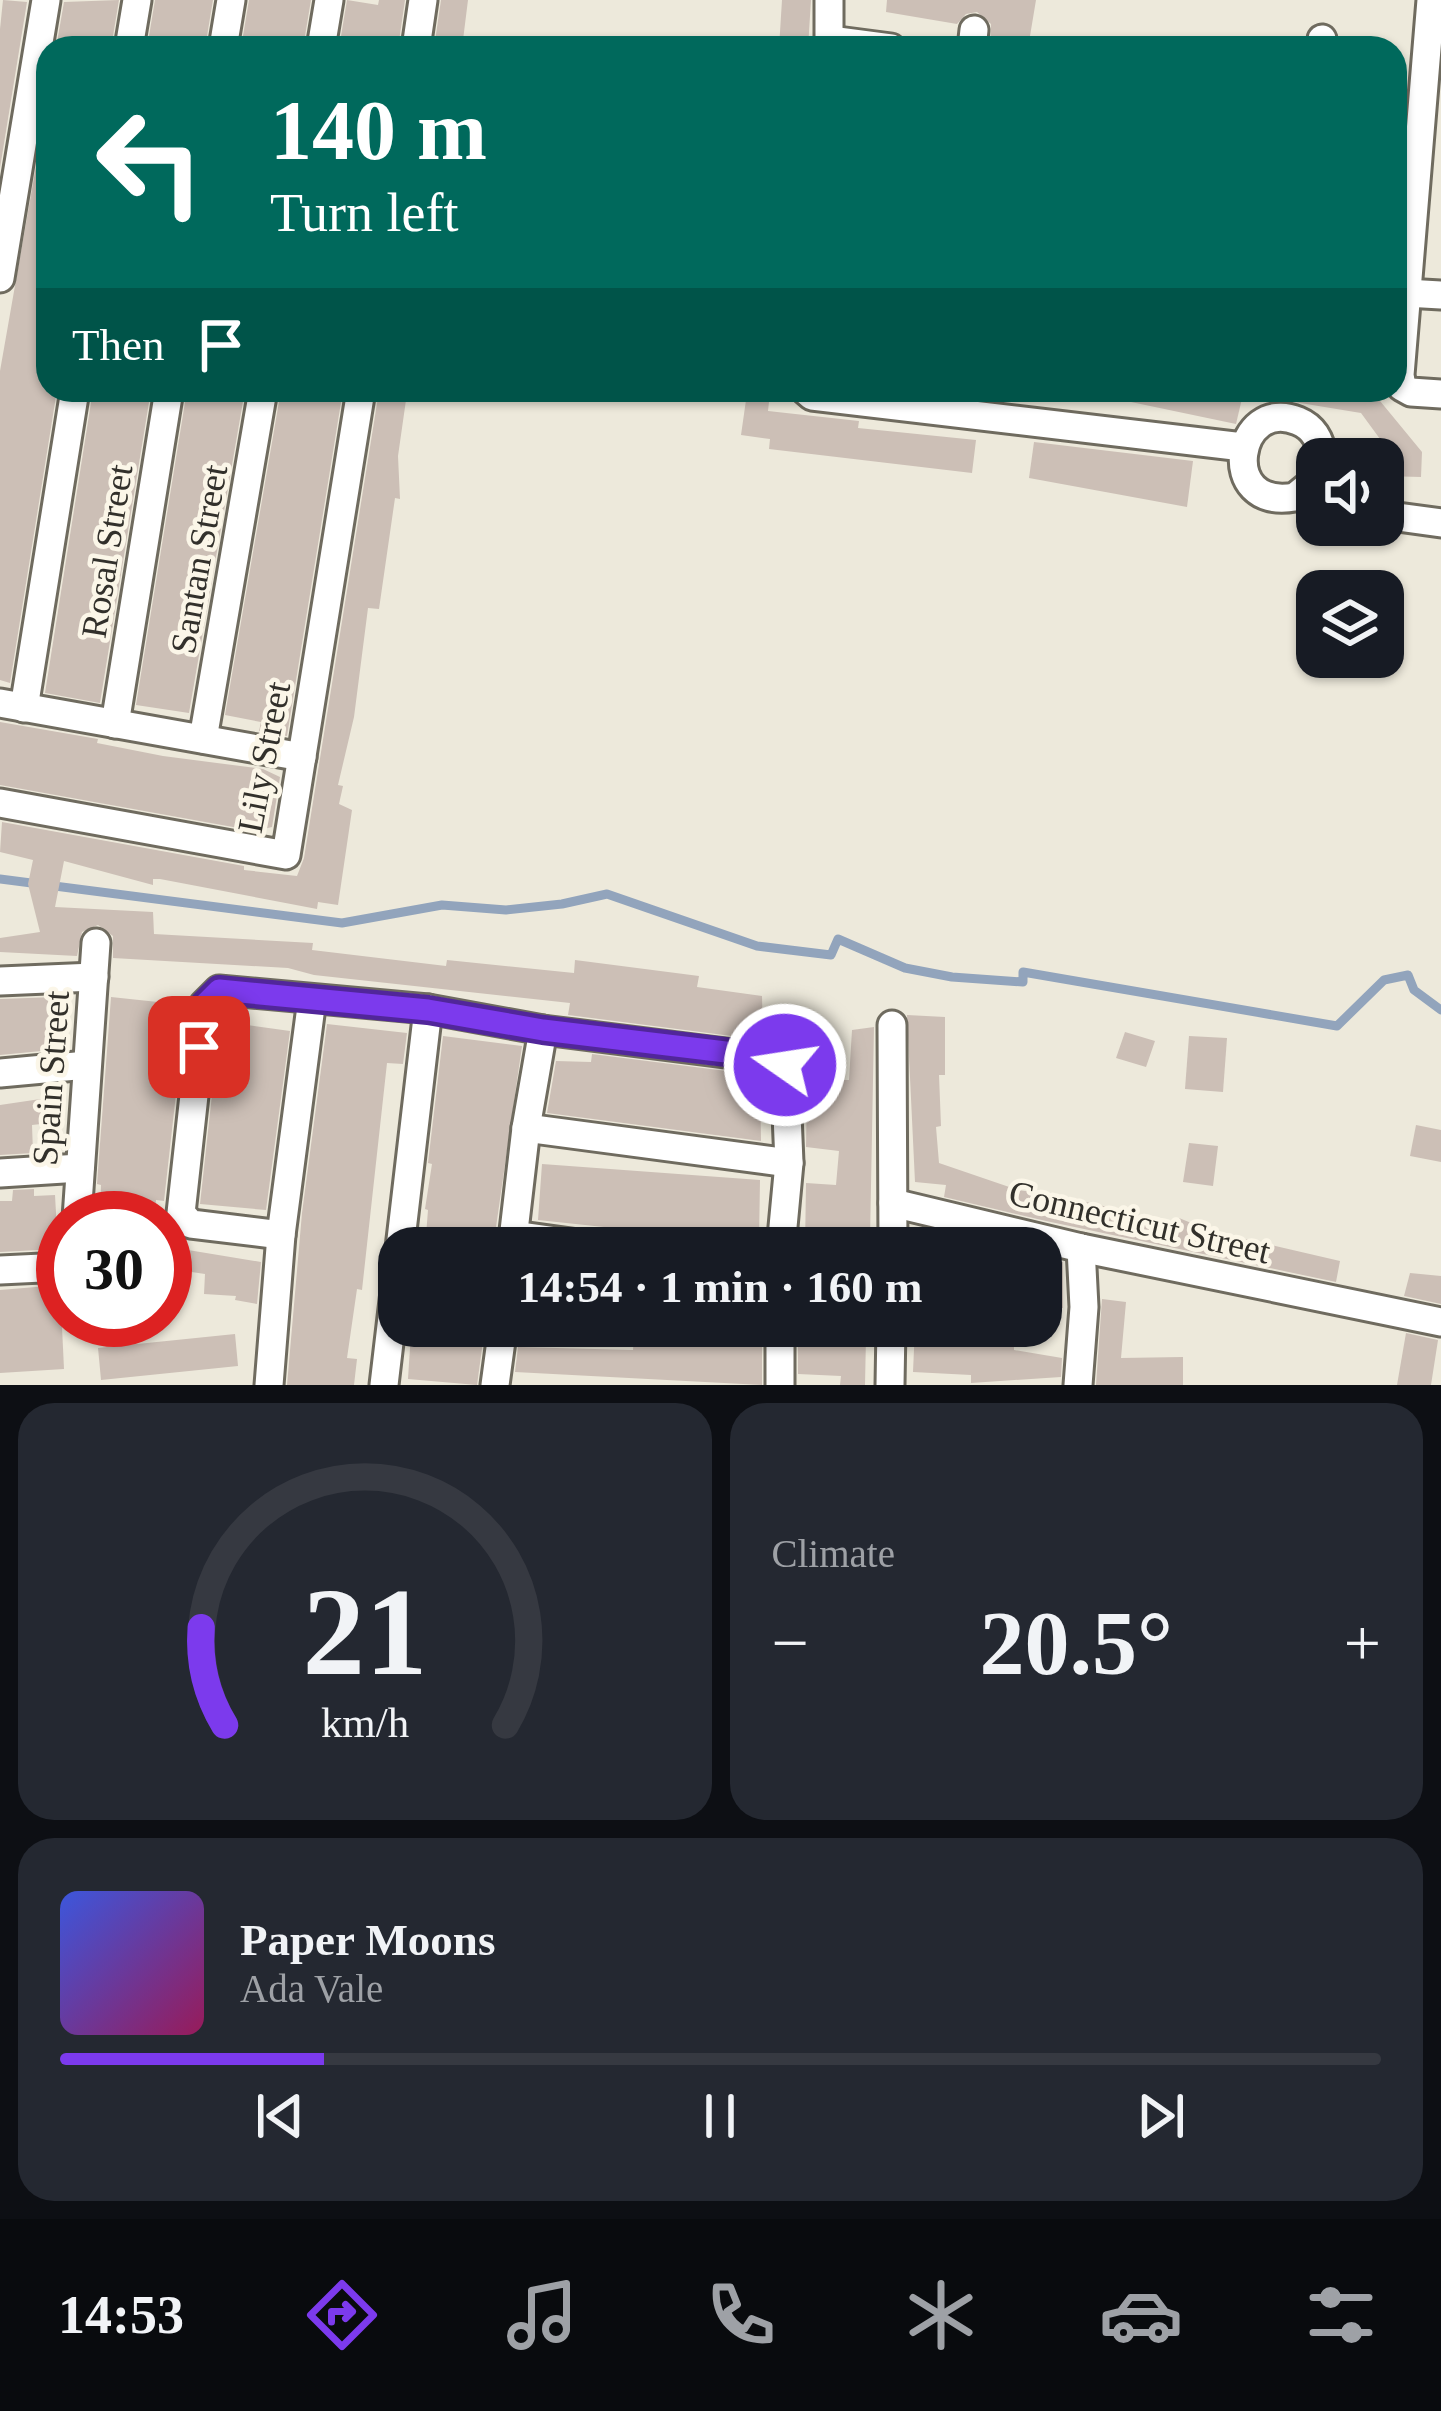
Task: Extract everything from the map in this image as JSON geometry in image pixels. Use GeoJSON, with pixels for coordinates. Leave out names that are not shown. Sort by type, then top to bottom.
{"type":"FeatureCollection","features":[{"type":"Feature","properties":{"kind":"street"},"geometry":{"type":"LineString","coordinates":[[40,36],[46,0]]}},
{"type":"Feature","properties":{"kind":"street"},"geometry":{"type":"LineString","coordinates":[[131,36],[137,0]]}},
{"type":"Feature","properties":{"kind":"street"},"geometry":{"type":"LineString","coordinates":[[225,36],[231,0]]}},
{"type":"Feature","properties":{"kind":"street"},"geometry":{"type":"LineString","coordinates":[[323,36],[329,0]]}},
{"type":"Feature","properties":{"kind":"street"},"geometry":{"type":"LineString","coordinates":[[418,36],[424,0]]}},
{"type":"Feature","properties":{"kind":"street"},"geometry":{"type":"LineString","coordinates":[[830,0],[830,36]]}},
{"type":"Feature","properties":{"kind":"street"},"geometry":{"type":"LineString","coordinates":[[1407,280],[1431,0]]}},
{"type":"Feature","properties":{"kind":"street"},"geometry":{"type":"LineString","coordinates":[[0,278],[36,60]]}},
{"type":"Feature","properties":{"kind":"street"},"geometry":{"type":"LineString","coordinates":[[1407,292],[1441,295]]}},
{"type":"Feature","properties":{"kind":"street"},"geometry":{"type":"LineString","coordinates":[[1407,390],[1441,394]]}},
{"type":"Feature","properties":{"kind":"street"},"geometry":{"type":"LineString","coordinates":[[73,402],[12,706],[302,757]]}},
{"type":"Feature","properties":{"kind":"street","name":"Rosal Street"},"geometry":{"type":"LineString","coordinates":[[116,724],[167,402]]}},
{"type":"Feature","properties":{"kind":"street","name":"Santan Street"},"geometry":{"type":"LineString","coordinates":[[203,739],[261,402]]}},
{"type":"Feature","properties":{"kind":"street","name":"Lily Street"},"geometry":{"type":"LineString","coordinates":[[0,803],[286,855],[359,402]]}},
{"type":"Feature","properties":{"kind":"street"},"geometry":{"type":"LineString","coordinates":[[955,402],[1244,447]]}},
{"type":"Feature","properties":{"kind":"street"},"geometry":{"type":"LineString","coordinates":[[1296,496],[1270,498],[1250,483],[1244,472],[1244,447],[1281,404],[1315,438]]}},
{"type":"Feature","properties":{"kind":"street"},"geometry":{"type":"LineString","coordinates":[[1404,518],[1441,523]]}},
{"type":"Feature","properties":{"kind":"street","name":"Spain Street"},"geometry":{"type":"LineString","coordinates":[[79,1191],[96,943]]}},
{"type":"Feature","properties":{"kind":"street"},"geometry":{"type":"LineString","coordinates":[[0,981],[94,976]]}},
{"type":"Feature","properties":{"kind":"street"},"geometry":{"type":"LineString","coordinates":[[281,1235],[190,1224],[181,1213],[204,1005],[219,990],[428,1010],[543,1030],[781,1060],[789,1162],[783,1227]]}},
{"type":"Feature","properties":{"kind":"street"},"geometry":{"type":"LineString","coordinates":[[260,1385],[269,1385],[281,1235],[312,999]]}},
{"type":"Feature","properties":{"kind":"street"},"geometry":{"type":"LineString","coordinates":[[402,1227],[428,1010]]}},
{"type":"Feature","properties":{"kind":"street"},"geometry":{"type":"LineString","coordinates":[[892,1025],[893,1227]]}},
{"type":"Feature","properties":{"kind":"street"},"geometry":{"type":"LineString","coordinates":[[515,1227],[543,1030]]}},
{"type":"Feature","properties":{"kind":"street"},"geometry":{"type":"LineString","coordinates":[[0,1072],[87,1065]]}},
{"type":"Feature","properties":{"kind":"street"},"geometry":{"type":"LineString","coordinates":[[526,1129],[789,1162]]}},
{"type":"Feature","properties":{"kind":"street"},"geometry":{"type":"LineString","coordinates":[[0,1173],[80,1168]]}},
{"type":"Feature","properties":{"kind":"street","name":"Connecticut Street"},"geometry":{"type":"LineString","coordinates":[[893,1203],[961,1227]]}},
{"type":"Feature","properties":{"kind":"street","name":"Connecticut Street"},"geometry":{"type":"LineString","coordinates":[[1062,1245],[1441,1322]]}},
{"type":"Feature","properties":{"kind":"street"},"geometry":{"type":"LineString","coordinates":[[1078,1385],[1084,1307],[1081,1248]]}},
{"type":"Feature","properties":{"kind":"street"},"geometry":{"type":"LineString","coordinates":[[0,1270],[36,1268]]}},
{"type":"Feature","properties":{"kind":"street"},"geometry":{"type":"LineString","coordinates":[[384,1385],[388,1347]]}},
{"type":"Feature","properties":{"kind":"street"},"geometry":{"type":"LineString","coordinates":[[502,1347],[502,1384]]}},
{"type":"Feature","properties":{"kind":"street"},"geometry":{"type":"LineString","coordinates":[[780,1347],[780,1385]]}},
{"type":"Feature","properties":{"kind":"street"},"geometry":{"type":"LineString","coordinates":[[890,1385],[891,1347]]}},
{"type":"Feature","properties":{"kind":"building"},"geometry":{"type":"Polygon","coordinates":[[[3,0],[27,2],[0,168],[0,29],[3,0]]]}},
{"type":"Feature","properties":{"kind":"building"},"geometry":{"type":"Polygon","coordinates":[[[119,0],[113,36],[58,36],[64,2],[119,0]]]}},
{"type":"Feature","properties":{"kind":"building"},"geometry":{"type":"Polygon","coordinates":[[[155,0],[213,0],[207,36],[149,36],[155,0]]]}},
{"type":"Feature","properties":{"kind":"building"},"geometry":{"type":"Polygon","coordinates":[[[249,0],[311,0],[305,36],[243,36],[249,0]]]}},
{"type":"Feature","properties":{"kind":"building"},"geometry":{"type":"Polygon","coordinates":[[[347,0],[378,5],[379,0],[405,0],[400,36],[341,36],[347,0]]]}},
{"type":"Feature","properties":{"kind":"building"},"geometry":{"type":"Polygon","coordinates":[[[441,0],[468,0],[464,36],[436,36],[441,0]]]}},
{"type":"Feature","properties":{"kind":"building"},"geometry":{"type":"Polygon","coordinates":[[[782,0],[811,0],[809,36],[780,36],[782,0]]]}},
{"type":"Feature","properties":{"kind":"building"},"geometry":{"type":"Polygon","coordinates":[[[887,0],[1036,0],[1030,36],[990,36],[991,24],[977,12],[966,14],[957,24],[886,12],[887,0]]]}},
{"type":"Feature","properties":{"kind":"building"},"geometry":{"type":"Polygon","coordinates":[[[36,166],[36,402],[55,402],[10,683],[0,680],[0,371],[36,166]]]}},
{"type":"Feature","properties":{"kind":"building"},"geometry":{"type":"Polygon","coordinates":[[[91,402],[149,402],[100,703],[45,693],[91,402]]]}},
{"type":"Feature","properties":{"kind":"building"},"geometry":{"type":"Polygon","coordinates":[[[185,402],[243,402],[189,713],[136,705],[185,402]]]}},
{"type":"Feature","properties":{"kind":"building"},"geometry":{"type":"Polygon","coordinates":[[[279,402],[341,402],[287,736],[259,731],[261,722],[225,715],[279,402]]]}},
{"type":"Feature","properties":{"kind":"building"},"geometry":{"type":"Polygon","coordinates":[[[377,402],[406,402],[398,456],[400,499],[395,498],[379,609],[368,608],[354,717],[338,785],[343,786],[339,804],[352,810],[338,905],[318,902],[317,909],[160,879],[153,879],[153,885],[64,861],[55,907],[153,912],[154,934],[313,943],[312,950],[446,966],[447,960],[574,973],[575,960],[699,976],[697,987],[762,996],[763,1040],[568,1015],[570,1003],[314,975],[288,968],[113,958],[113,936],[98,925],[82,932],[77,956],[0,952],[0,938],[40,932],[28,884],[33,860],[0,852],[2,822],[244,866],[244,870],[297,876],[304,858],[377,402]]]}},
{"type":"Feature","properties":{"kind":"building"},"geometry":{"type":"Polygon","coordinates":[[[746,402],[769,402],[768,411],[859,421],[858,428],[976,440],[972,473],[769,449],[770,439],[741,435],[746,402]]]}},
{"type":"Feature","properties":{"kind":"building"},"geometry":{"type":"Polygon","coordinates":[[[1131,402],[1241,402],[1236,424],[1131,402]]]}},
{"type":"Feature","properties":{"kind":"building"},"geometry":{"type":"Polygon","coordinates":[[[1294,402],[1381,402],[1422,452],[1421,477],[1404,477],[1404,438],[1379,438],[1361,413],[1294,402]]]}},
{"type":"Feature","properties":{"kind":"building"},"geometry":{"type":"Polygon","coordinates":[[[1034,442],[1193,461],[1187,507],[1029,478],[1034,442]]]}},
{"type":"Feature","properties":{"kind":"building"},"geometry":{"type":"Polygon","coordinates":[[[0,722],[163,756],[263,769],[280,777],[272,827],[255,831],[0,785],[0,722]]]}},
{"type":"Feature","properties":{"kind":"building"},"geometry":{"type":"Polygon","coordinates":[[[56,997],[62,1049],[0,1055],[0,999],[56,997]]]}},
{"type":"Feature","properties":{"kind":"building"},"geometry":{"type":"Polygon","coordinates":[[[111,997],[186,1005],[165,1191],[101,1191],[97,1184],[111,997]]]}},
{"type":"Feature","properties":{"kind":"building"},"geometry":{"type":"Polygon","coordinates":[[[226,1009],[249,1011],[247,1025],[290,1031],[266,1210],[200,1204],[221,1013],[226,1009]]]}},
{"type":"Feature","properties":{"kind":"building"},"geometry":{"type":"Polygon","coordinates":[[[907,1015],[945,1017],[945,1075],[939,1075],[941,1126],[936,1127],[939,1163],[1018,1190],[1061,1196],[1115,1212],[1178,1222],[1179,1218],[1211,1231],[1340,1261],[1336,1282],[944,1197],[946,1185],[915,1182],[907,1015]]]}},
{"type":"Feature","properties":{"kind":"building"},"geometry":{"type":"Polygon","coordinates":[[[327,1024],[407,1033],[403,1064],[387,1063],[362,1290],[357,1289],[347,1358],[357,1359],[354,1385],[287,1385],[302,1213],[327,1024]]]}},
{"type":"Feature","properties":{"kind":"building"},"geometry":{"type":"Polygon","coordinates":[[[874,1027],[870,1227],[805,1227],[806,1183],[836,1185],[839,1151],[806,1147],[807,1088],[842,1087],[842,1080],[849,1080],[852,1030],[874,1027]]]}},
{"type":"Feature","properties":{"kind":"building"},"geometry":{"type":"Polygon","coordinates":[[[1125,1032],[1155,1041],[1146,1067],[1116,1058],[1125,1032]]]}},
{"type":"Feature","properties":{"kind":"building"},"geometry":{"type":"Polygon","coordinates":[[[443,1036],[522,1046],[496,1227],[427,1227],[432,1164],[428,1163],[443,1036]]]}},
{"type":"Feature","properties":{"kind":"building"},"geometry":{"type":"Polygon","coordinates":[[[1189,1036],[1227,1038],[1223,1092],[1185,1089],[1189,1036]]]}},
{"type":"Feature","properties":{"kind":"building"},"geometry":{"type":"Polygon","coordinates":[[[592,1054],[765,1076],[765,1084],[760,1083],[761,1141],[547,1113],[556,1061],[591,1062],[592,1054]]]}},
{"type":"Feature","properties":{"kind":"building"},"geometry":{"type":"Polygon","coordinates":[[[54,1097],[59,1122],[32,1125],[33,1153],[0,1155],[0,1105],[54,1097]]]}},
{"type":"Feature","properties":{"kind":"building"},"geometry":{"type":"Polygon","coordinates":[[[1416,1125],[1441,1130],[1441,1162],[1410,1156],[1416,1125]]]}},
{"type":"Feature","properties":{"kind":"building"},"geometry":{"type":"Polygon","coordinates":[[[1189,1143],[1218,1146],[1213,1186],[1183,1182],[1189,1143]]]}},
{"type":"Feature","properties":{"kind":"building"},"geometry":{"type":"Polygon","coordinates":[[[542,1164],[760,1180],[759,1227],[604,1227],[538,1220],[542,1164]]]}},
{"type":"Feature","properties":{"kind":"building"},"geometry":{"type":"Polygon","coordinates":[[[34,1189],[36,1250],[0,1252],[0,1201],[12,1201],[13,1190],[34,1189]]]}},
{"type":"Feature","properties":{"kind":"building"},"geometry":{"type":"Polygon","coordinates":[[[192,1251],[261,1262],[257,1304],[235,1300],[236,1296],[204,1294],[205,1274],[192,1272],[192,1251]]]}},
{"type":"Feature","properties":{"kind":"building"},"geometry":{"type":"Polygon","coordinates":[[[1410,1273],[1441,1276],[1441,1304],[1404,1296],[1410,1273]]]}},
{"type":"Feature","properties":{"kind":"building"},"geometry":{"type":"Polygon","coordinates":[[[36,1287],[36,1347],[63,1347],[64,1369],[0,1373],[0,1290],[36,1287]]]}},
{"type":"Feature","properties":{"kind":"building"},"geometry":{"type":"Polygon","coordinates":[[[1102,1299],[1126,1302],[1121,1358],[1183,1357],[1183,1385],[1096,1385],[1102,1299]]]}},
{"type":"Feature","properties":{"kind":"building"},"geometry":{"type":"Polygon","coordinates":[[[1406,1333],[1438,1340],[1431,1385],[1397,1385],[1406,1333]]]}},
{"type":"Feature","properties":{"kind":"building"},"geometry":{"type":"Polygon","coordinates":[[[235,1334],[238,1366],[101,1380],[98,1348],[192,1347],[192,1338],[235,1334]]]}},
{"type":"Feature","properties":{"kind":"building"},"geometry":{"type":"Polygon","coordinates":[[[410,1347],[482,1347],[477,1385],[408,1379],[410,1347]]]}},
{"type":"Feature","properties":{"kind":"building"},"geometry":{"type":"Polygon","coordinates":[[[518,1347],[762,1347],[762,1385],[515,1372],[518,1347]]]}},
{"type":"Feature","properties":{"kind":"building"},"geometry":{"type":"Polygon","coordinates":[[[798,1347],[866,1347],[865,1385],[840,1385],[841,1376],[798,1374],[798,1347]]]}},
{"type":"Feature","properties":{"kind":"building"},"geometry":{"type":"Polygon","coordinates":[[[914,1347],[1014,1347],[1062,1358],[1061,1377],[971,1383],[971,1375],[913,1372],[914,1347]]]}},
{"type":"Feature","properties":{"kind":"waterway"},"geometry":{"type":"LineString","coordinates":[[0,879],[342,923],[442,905],[506,910],[607,894],[757,946],[831,955],[838,939],[905,968],[952,977],[1023,982],[1023,972],[1337,1026],[1384,980],[1408,975],[1414,990],[1441,1010]]}},
{"type":"Feature","properties":{"kind":"route"},"geometry":{"type":"LineString","coordinates":[[199,1047],[204,1005],[219,990],[428,1010],[543,1030],[775,1058],[785,1065]]}}]}
